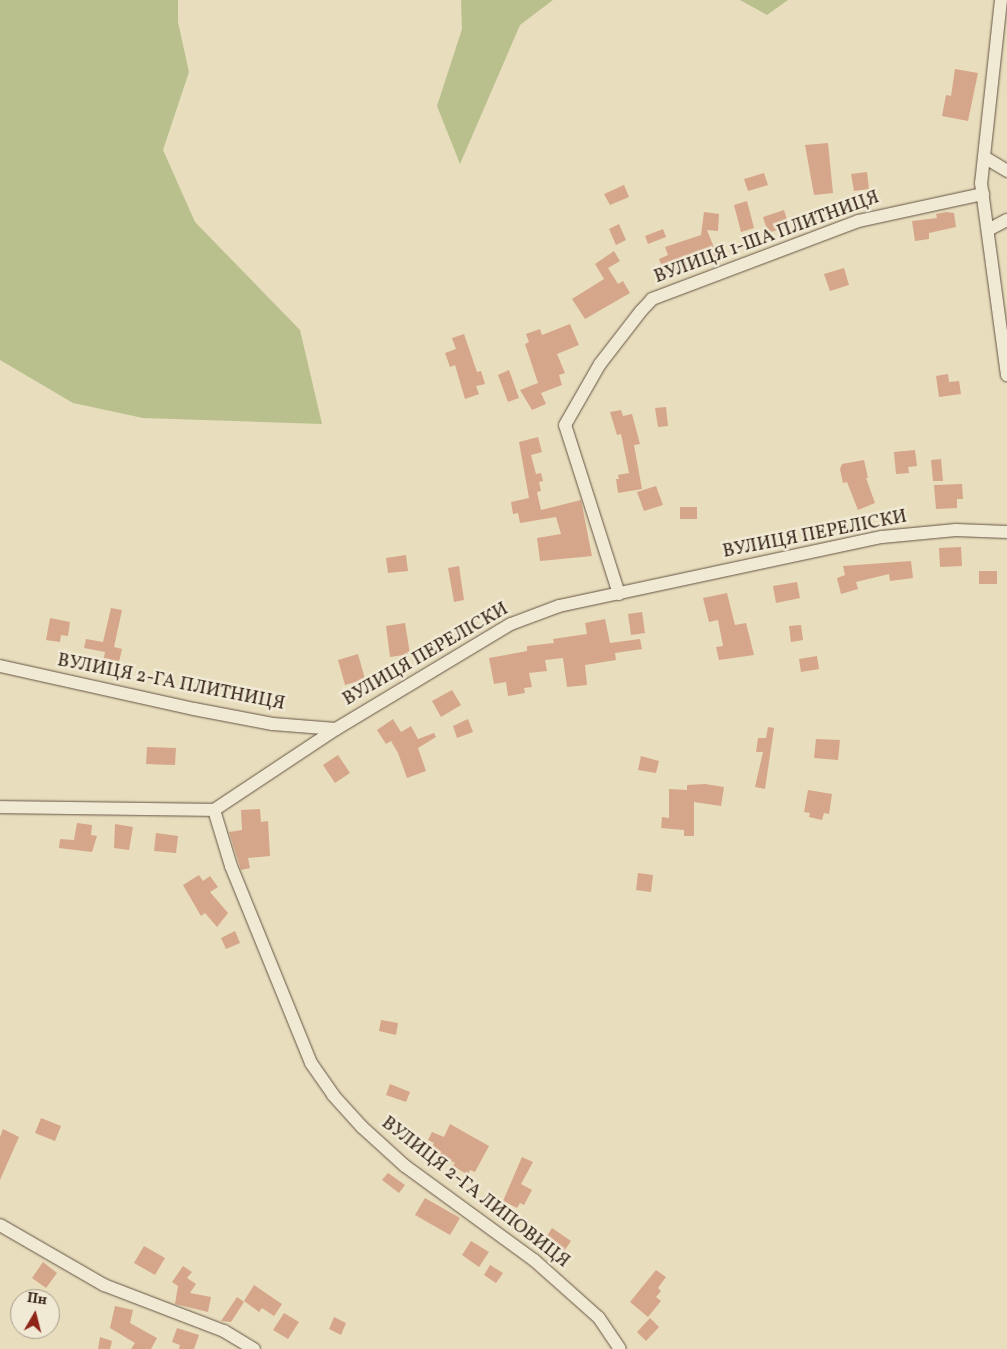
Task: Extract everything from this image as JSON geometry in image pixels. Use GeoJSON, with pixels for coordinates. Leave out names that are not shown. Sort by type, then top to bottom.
{"type":"FeatureCollection","features":[{"type":"Feature","properties":{"kind":"street"},"geometry":{"type":"LineString","coordinates":[[1001,0],[984,157],[983,194],[1007,375]]}},
{"type":"Feature","properties":{"kind":"street"},"geometry":{"type":"LineString","coordinates":[[984,157],[1007,171]]}},
{"type":"Feature","properties":{"kind":"street","name":"ВУЛИЦЯ 1-ША ПЛИТНИЦЯ"},"geometry":{"type":"LineString","coordinates":[[620,594],[565,425],[600,364],[641,311],[652,299],[858,221],[983,194]]}},
{"type":"Feature","properties":{"kind":"street"},"geometry":{"type":"LineString","coordinates":[[988,230],[1007,220]]}},
{"type":"Feature","properties":{"kind":"street","name":"ВУЛИЦЯ ПЕРЕЛІСКИ"},"geometry":{"type":"LineString","coordinates":[[214,810],[336,729],[511,624],[559,606],[882,537],[956,530],[1007,532]]}},
{"type":"Feature","properties":{"kind":"street","name":"ВУЛИЦЯ 2-ГА ПЛИТНИЦЯ"},"geometry":{"type":"LineString","coordinates":[[0,666],[194,709],[273,724],[336,729]]}},
{"type":"Feature","properties":{"kind":"street"},"geometry":{"type":"LineString","coordinates":[[0,807],[214,810]]}},
{"type":"Feature","properties":{"kind":"street","name":"ВУЛИЦЯ 2-ГА ЛИПОВИЦЯ"},"geometry":{"type":"LineString","coordinates":[[214,810],[230,866],[308,1055],[333,1095],[362,1127],[405,1166],[534,1260],[599,1318],[620,1349]]}},
{"type":"Feature","properties":{"kind":"street"},"geometry":{"type":"LineString","coordinates":[[0,1225],[104,1286],[224,1331],[254,1349]]}},
{"type":"Feature","properties":{"kind":"green space"},"geometry":{"type":"Polygon","coordinates":[[[0,0],[178,0],[178,22],[189,72],[163,150],[195,222],[300,330],[322,424],[143,418],[73,403],[0,360],[0,0]]]}},
{"type":"Feature","properties":{"kind":"green space"},"geometry":{"type":"Polygon","coordinates":[[[461,0],[553,0],[520,25],[460,164],[437,106],[462,29],[461,0]]]}},
{"type":"Feature","properties":{"kind":"green space"},"geometry":{"type":"Polygon","coordinates":[[[740,0],[788,0],[767,15],[740,0]]]}},
{"type":"Feature","properties":{"kind":"building"},"geometry":{"type":"Polygon","coordinates":[[[955,69],[978,73],[968,121],[942,116],[946,95],[951,96],[955,69]]]}},
{"type":"Feature","properties":{"kind":"building"},"geometry":{"type":"Polygon","coordinates":[[[828,143],[833,193],[814,195],[805,145],[828,143]]]}},
{"type":"Feature","properties":{"kind":"building"},"geometry":{"type":"Polygon","coordinates":[[[867,172],[869,189],[854,191],[851,174],[867,172]]]}},
{"type":"Feature","properties":{"kind":"building"},"geometry":{"type":"Polygon","coordinates":[[[764,173],[768,185],[748,191],[744,179],[764,173]]]}},
{"type":"Feature","properties":{"kind":"building"},"geometry":{"type":"Polygon","coordinates":[[[624,185],[629,197],[610,205],[604,194],[624,185]]]}},
{"type":"Feature","properties":{"kind":"building"},"geometry":{"type":"Polygon","coordinates":[[[747,201],[754,228],[741,232],[734,205],[747,201]]]}},
{"type":"Feature","properties":{"kind":"building"},"geometry":{"type":"Polygon","coordinates":[[[784,210],[789,226],[768,233],[763,217],[784,210]]]}},
{"type":"Feature","properties":{"kind":"building"},"geometry":{"type":"Polygon","coordinates":[[[704,212],[719,214],[718,231],[707,230],[717,255],[665,275],[659,259],[668,255],[665,247],[701,235],[704,212]]]}},
{"type":"Feature","properties":{"kind":"building"},"geometry":{"type":"Polygon","coordinates":[[[954,213],[956,227],[929,233],[929,239],[915,241],[912,221],[937,218],[936,214],[954,213]]]}},
{"type":"Feature","properties":{"kind":"building"},"geometry":{"type":"Polygon","coordinates":[[[619,224],[626,240],[616,245],[609,229],[619,224]]]}},
{"type":"Feature","properties":{"kind":"building"},"geometry":{"type":"Polygon","coordinates":[[[663,229],[666,237],[648,244],[645,236],[663,229]]]}},
{"type":"Feature","properties":{"kind":"building"},"geometry":{"type":"Polygon","coordinates":[[[614,251],[620,261],[608,268],[618,284],[623,281],[630,293],[585,319],[572,299],[604,279],[595,264],[614,251]]]}},
{"type":"Feature","properties":{"kind":"building"},"geometry":{"type":"Polygon","coordinates":[[[844,268],[849,285],[830,291],[824,274],[844,268]]]}},
{"type":"Feature","properties":{"kind":"building"},"geometry":{"type":"Polygon","coordinates":[[[570,324],[579,345],[557,354],[565,373],[559,375],[562,385],[541,393],[546,404],[532,410],[520,390],[538,383],[525,344],[529,342],[526,334],[540,329],[542,335],[570,324]]]}},
{"type":"Feature","properties":{"kind":"building"},"geometry":{"type":"Polygon","coordinates":[[[464,334],[477,372],[481,371],[485,384],[476,386],[479,394],[465,399],[455,365],[450,367],[445,353],[456,349],[452,338],[464,334]]]}},
{"type":"Feature","properties":{"kind":"building"},"geometry":{"type":"Polygon","coordinates":[[[509,370],[519,398],[508,402],[498,375],[509,370]]]}},
{"type":"Feature","properties":{"kind":"building"},"geometry":{"type":"Polygon","coordinates":[[[948,374],[949,382],[959,381],[961,394],[939,397],[936,376],[948,374]]]}},
{"type":"Feature","properties":{"kind":"building"},"geometry":{"type":"Polygon","coordinates":[[[666,407],[668,426],[658,427],[655,408],[666,407]]]}},
{"type":"Feature","properties":{"kind":"building"},"geometry":{"type":"Polygon","coordinates":[[[621,410],[623,416],[632,414],[640,444],[634,445],[642,489],[618,493],[616,479],[619,479],[618,475],[629,473],[621,434],[617,435],[610,412],[621,410]]]}},
{"type":"Feature","properties":{"kind":"building"},"geometry":{"type":"Polygon","coordinates":[[[538,437],[542,452],[531,455],[536,474],[541,473],[543,481],[539,482],[541,491],[537,492],[541,510],[581,500],[592,556],[540,561],[537,538],[561,534],[556,517],[520,523],[518,513],[513,514],[511,502],[529,498],[519,442],[538,437]]]}},
{"type":"Feature","properties":{"kind":"building"},"geometry":{"type":"Polygon","coordinates":[[[915,450],[917,466],[908,467],[909,473],[896,474],[894,452],[915,450]]]}},
{"type":"Feature","properties":{"kind":"building"},"geometry":{"type":"Polygon","coordinates":[[[941,459],[943,481],[933,481],[931,460],[941,459]]]}},
{"type":"Feature","properties":{"kind":"building"},"geometry":{"type":"Polygon","coordinates":[[[864,460],[868,478],[866,478],[875,503],[858,510],[847,482],[843,483],[840,469],[842,464],[864,460]]]}},
{"type":"Feature","properties":{"kind":"building"},"geometry":{"type":"Polygon","coordinates":[[[962,484],[963,499],[957,499],[957,508],[936,509],[934,485],[962,484]]]}},
{"type":"Feature","properties":{"kind":"building"},"geometry":{"type":"Polygon","coordinates":[[[656,486],[663,505],[644,511],[637,492],[656,486]]]}},
{"type":"Feature","properties":{"kind":"building"},"geometry":{"type":"Polygon","coordinates":[[[680,507],[697,507],[697,519],[680,519],[680,507]]]}},
{"type":"Feature","properties":{"kind":"building"},"geometry":{"type":"Polygon","coordinates":[[[961,547],[962,566],[940,567],[939,548],[961,547]]]}},
{"type":"Feature","properties":{"kind":"building"},"geometry":{"type":"Polygon","coordinates":[[[406,555],[408,571],[388,573],[386,558],[406,555]]]}},
{"type":"Feature","properties":{"kind":"building"},"geometry":{"type":"Polygon","coordinates":[[[911,561],[913,578],[890,581],[889,574],[856,582],[858,589],[841,594],[837,578],[845,575],[843,566],[911,561]]]}},
{"type":"Feature","properties":{"kind":"building"},"geometry":{"type":"Polygon","coordinates":[[[459,566],[464,600],[454,602],[448,568],[459,566]]]}},
{"type":"Feature","properties":{"kind":"building"},"geometry":{"type":"Polygon","coordinates":[[[979,571],[997,571],[997,584],[979,584],[979,571]]]}},
{"type":"Feature","properties":{"kind":"building"},"geometry":{"type":"Polygon","coordinates":[[[797,582],[800,598],[776,603],[773,586],[797,582]]]}},
{"type":"Feature","properties":{"kind":"building"},"geometry":{"type":"Polygon","coordinates":[[[727,593],[735,625],[746,623],[754,655],[719,660],[716,647],[723,646],[718,620],[709,622],[703,598],[727,593]]]}},
{"type":"Feature","properties":{"kind":"building"},"geometry":{"type":"Polygon","coordinates":[[[111,608],[122,610],[114,647],[122,649],[118,666],[103,662],[105,652],[84,648],[86,639],[103,642],[111,608]]]}},
{"type":"Feature","properties":{"kind":"building"},"geometry":{"type":"Polygon","coordinates":[[[642,612],[645,633],[631,635],[628,614],[642,612]]]}},
{"type":"Feature","properties":{"kind":"building"},"geometry":{"type":"Polygon","coordinates":[[[50,618],[70,622],[68,636],[61,635],[60,642],[46,640],[50,618]]]}},
{"type":"Feature","properties":{"kind":"building"},"geometry":{"type":"Polygon","coordinates":[[[605,619],[610,643],[640,639],[642,649],[615,653],[616,660],[585,665],[587,685],[567,687],[563,658],[545,660],[547,671],[529,673],[532,687],[524,688],[525,693],[508,696],[506,682],[494,684],[489,658],[527,651],[527,646],[554,643],[553,639],[587,634],[585,623],[605,619]]]}},
{"type":"Feature","properties":{"kind":"building"},"geometry":{"type":"Polygon","coordinates":[[[405,623],[410,654],[390,657],[386,626],[405,623]]]}},
{"type":"Feature","properties":{"kind":"building"},"geometry":{"type":"Polygon","coordinates":[[[801,625],[803,640],[791,642],[789,626],[801,625]]]}},
{"type":"Feature","properties":{"kind":"building"},"geometry":{"type":"Polygon","coordinates":[[[358,654],[365,679],[345,685],[338,660],[358,654]]]}},
{"type":"Feature","properties":{"kind":"building"},"geometry":{"type":"Polygon","coordinates":[[[817,656],[819,669],[801,672],[799,659],[817,656]]]}},
{"type":"Feature","properties":{"kind":"building"},"geometry":{"type":"Polygon","coordinates":[[[452,690],[461,705],[441,717],[432,701],[452,690]]]}},
{"type":"Feature","properties":{"kind":"building"},"geometry":{"type":"Polygon","coordinates":[[[393,719],[401,732],[411,726],[418,739],[434,733],[436,737],[418,748],[426,771],[407,778],[398,753],[391,741],[386,744],[377,730],[393,719]]]}},
{"type":"Feature","properties":{"kind":"building"},"geometry":{"type":"Polygon","coordinates":[[[468,719],[473,732],[457,738],[453,726],[468,719]]]}},
{"type":"Feature","properties":{"kind":"building"},"geometry":{"type":"Polygon","coordinates":[[[768,727],[774,728],[765,789],[755,787],[763,752],[756,752],[758,738],[766,738],[768,727]]]}},
{"type":"Feature","properties":{"kind":"building"},"geometry":{"type":"Polygon","coordinates":[[[816,739],[840,740],[838,760],[814,758],[816,739]]]}},
{"type":"Feature","properties":{"kind":"building"},"geometry":{"type":"Polygon","coordinates":[[[147,747],[176,748],[175,765],[146,764],[147,747]]]}},
{"type":"Feature","properties":{"kind":"building"},"geometry":{"type":"Polygon","coordinates":[[[338,755],[350,773],[335,783],[323,765],[338,755]]]}},
{"type":"Feature","properties":{"kind":"building"},"geometry":{"type":"Polygon","coordinates":[[[641,756],[659,761],[656,773],[638,770],[641,756]]]}},
{"type":"Feature","properties":{"kind":"building"},"geometry":{"type":"Polygon","coordinates":[[[705,784],[724,787],[721,806],[694,802],[694,836],[684,836],[684,830],[661,828],[662,817],[669,818],[669,789],[687,790],[687,785],[705,784]]]}},
{"type":"Feature","properties":{"kind":"building"},"geometry":{"type":"Polygon","coordinates":[[[808,790],[832,794],[829,814],[824,813],[822,820],[809,817],[810,813],[804,812],[808,790]]]}},
{"type":"Feature","properties":{"kind":"building"},"geometry":{"type":"Polygon","coordinates":[[[260,809],[261,822],[268,821],[270,856],[248,858],[250,868],[241,870],[229,832],[242,830],[241,810],[260,809]]]}},
{"type":"Feature","properties":{"kind":"building"},"geometry":{"type":"Polygon","coordinates":[[[77,823],[92,825],[91,835],[97,836],[92,852],[59,848],[60,839],[74,840],[77,823]]]}},
{"type":"Feature","properties":{"kind":"building"},"geometry":{"type":"Polygon","coordinates":[[[115,824],[133,827],[129,850],[114,848],[115,824]]]}},
{"type":"Feature","properties":{"kind":"building"},"geometry":{"type":"Polygon","coordinates":[[[156,833],[178,836],[176,853],[154,851],[156,833]]]}},
{"type":"Feature","properties":{"kind":"building"},"geometry":{"type":"Polygon","coordinates":[[[638,873],[653,875],[651,892],[636,890],[638,873]]]}},
{"type":"Feature","properties":{"kind":"building"},"geometry":{"type":"Polygon","coordinates":[[[199,875],[203,881],[210,876],[218,887],[210,892],[228,913],[217,927],[205,913],[201,916],[183,885],[199,875]]]}},
{"type":"Feature","properties":{"kind":"building"},"geometry":{"type":"Polygon","coordinates":[[[235,931],[240,943],[226,949],[221,938],[235,931]]]}},
{"type":"Feature","properties":{"kind":"building"},"geometry":{"type":"Polygon","coordinates":[[[381,1020],[398,1023],[396,1035],[379,1031],[381,1020]]]}},
{"type":"Feature","properties":{"kind":"building"},"geometry":{"type":"Polygon","coordinates":[[[390,1084],[410,1092],[406,1102],[386,1095],[390,1084]]]}},
{"type":"Feature","properties":{"kind":"building"},"geometry":{"type":"Polygon","coordinates":[[[41,1118],[61,1126],[55,1141],[35,1133],[41,1118]]]}},
{"type":"Feature","properties":{"kind":"building"},"geometry":{"type":"Polygon","coordinates":[[[450,1124],[489,1146],[475,1172],[470,1170],[468,1175],[453,1166],[455,1163],[430,1151],[434,1143],[428,1140],[432,1132],[444,1137],[450,1124]]]}},
{"type":"Feature","properties":{"kind":"building"},"geometry":{"type":"Polygon","coordinates":[[[3,1129],[19,1137],[0,1180],[0,1137],[3,1129]]]}},
{"type":"Feature","properties":{"kind":"building"},"geometry":{"type":"Polygon","coordinates":[[[522,1157],[533,1162],[521,1184],[532,1190],[524,1205],[520,1203],[517,1208],[503,1201],[522,1157]]]}},
{"type":"Feature","properties":{"kind":"building"},"geometry":{"type":"Polygon","coordinates":[[[388,1173],[405,1185],[399,1193],[382,1180],[388,1173]]]}},
{"type":"Feature","properties":{"kind":"building"},"geometry":{"type":"Polygon","coordinates":[[[425,1198],[460,1218],[450,1235],[415,1215],[425,1198]]]}},
{"type":"Feature","properties":{"kind":"building"},"geometry":{"type":"Polygon","coordinates":[[[552,1228],[571,1241],[562,1254],[543,1242],[552,1228]]]}},
{"type":"Feature","properties":{"kind":"building"},"geometry":{"type":"Polygon","coordinates":[[[471,1241],[489,1252],[479,1267],[462,1255],[471,1241]]]}},
{"type":"Feature","properties":{"kind":"building"},"geometry":{"type":"Polygon","coordinates":[[[144,1246],[165,1258],[155,1275],[134,1263],[144,1246]]]}},
{"type":"Feature","properties":{"kind":"building"},"geometry":{"type":"Polygon","coordinates":[[[43,1262],[57,1273],[46,1288],[32,1278],[43,1262]]]}},
{"type":"Feature","properties":{"kind":"building"},"geometry":{"type":"Polygon","coordinates":[[[490,1265],[503,1273],[496,1283],[484,1275],[490,1265]]]}},
{"type":"Feature","properties":{"kind":"building"},"geometry":{"type":"Polygon","coordinates":[[[183,1266],[192,1272],[187,1278],[196,1284],[190,1293],[211,1297],[208,1312],[175,1304],[178,1286],[172,1282],[183,1266]]]}},
{"type":"Feature","properties":{"kind":"building"},"geometry":{"type":"Polygon","coordinates":[[[656,1270],[666,1277],[658,1288],[661,1291],[656,1297],[661,1301],[648,1317],[630,1302],[656,1270]]]}},
{"type":"Feature","properties":{"kind":"building"},"geometry":{"type":"Polygon","coordinates":[[[254,1285],[282,1304],[274,1316],[262,1308],[259,1312],[244,1301],[254,1285]]]}},
{"type":"Feature","properties":{"kind":"building"},"geometry":{"type":"Polygon","coordinates":[[[237,1297],[244,1302],[231,1322],[221,1321],[237,1297]]]}},
{"type":"Feature","properties":{"kind":"building"},"geometry":{"type":"Polygon","coordinates":[[[115,1306],[133,1310],[130,1323],[157,1338],[151,1349],[131,1349],[135,1343],[110,1328],[115,1306]]]}},
{"type":"Feature","properties":{"kind":"building"},"geometry":{"type":"Polygon","coordinates":[[[284,1313],[299,1322],[288,1339],[273,1330],[284,1313]]]}},
{"type":"Feature","properties":{"kind":"building"},"geometry":{"type":"Polygon","coordinates":[[[334,1317],[346,1323],[341,1335],[329,1329],[334,1317]]]}},
{"type":"Feature","properties":{"kind":"building"},"geometry":{"type":"Polygon","coordinates":[[[650,1318],[659,1327],[646,1341],[637,1332],[650,1318]]]}},
{"type":"Feature","properties":{"kind":"building"},"geometry":{"type":"Polygon","coordinates":[[[177,1328],[199,1335],[194,1349],[179,1349],[180,1345],[172,1342],[177,1328]]]}},
{"type":"Feature","properties":{"kind":"building"},"geometry":{"type":"Polygon","coordinates":[[[100,1337],[112,1341],[110,1349],[98,1349],[100,1337]]]}}]}
